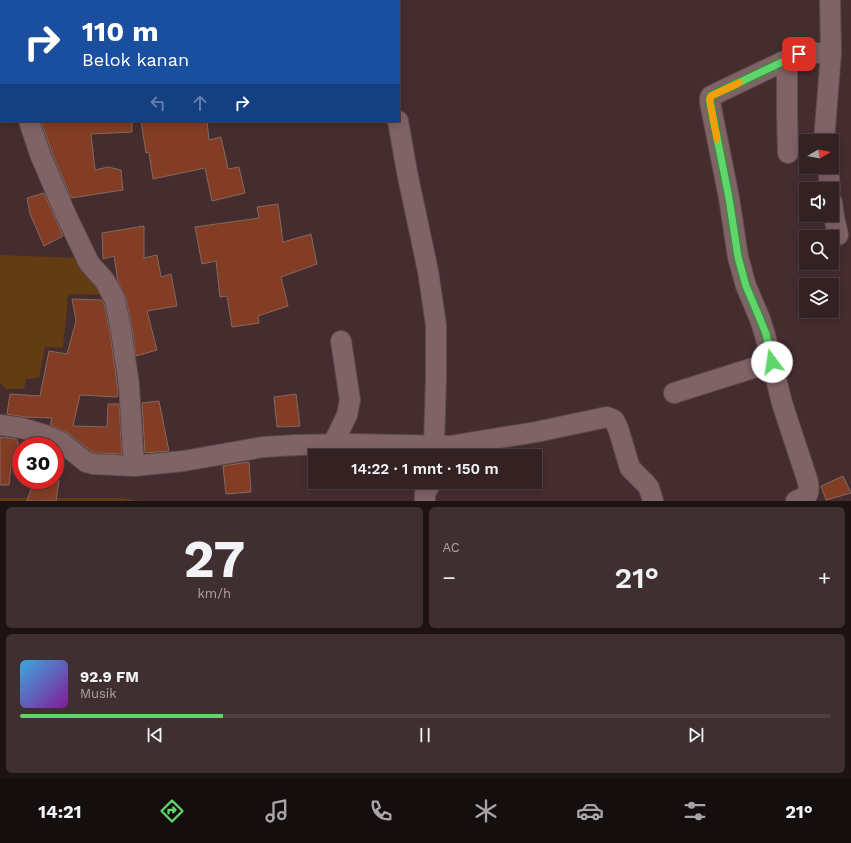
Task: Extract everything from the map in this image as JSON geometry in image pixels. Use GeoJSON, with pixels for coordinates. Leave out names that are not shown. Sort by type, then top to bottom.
{"type":"FeatureCollection","features":[{"type":"Feature","properties":{"kind":"street"},"geometry":{"type":"LineString","coordinates":[[825,134],[831,53],[830,0]]}},
{"type":"Feature","properties":{"kind":"street"},"geometry":{"type":"LineString","coordinates":[[806,499],[809,491],[808,482],[782,403],[766,334],[746,286],[738,257],[729,198],[710,98],[711,96],[799,54],[831,53]]}},
{"type":"Feature","properties":{"kind":"street"},"geometry":{"type":"LineString","coordinates":[[787,60],[786,113],[788,153]]}},
{"type":"Feature","properties":{"kind":"street"},"geometry":{"type":"LineString","coordinates":[[29,122],[40,154],[89,263],[104,281],[115,300],[129,385],[134,466]]}},
{"type":"Feature","properties":{"kind":"street"},"geometry":{"type":"LineString","coordinates":[[398,122],[428,271],[436,325],[436,378],[442,449]]}},
{"type":"Feature","properties":{"kind":"street"},"geometry":{"type":"LineString","coordinates":[[333,444],[347,415],[350,400],[341,341]]}},
{"type":"Feature","properties":{"kind":"street"},"geometry":{"type":"LineString","coordinates":[[674,393],[772,362]]}},
{"type":"Feature","properties":{"kind":"street"},"geometry":{"type":"LineString","coordinates":[[0,425],[22,428],[61,442],[86,462],[94,464],[134,466],[184,461],[263,447],[297,445],[333,444],[442,449],[536,432],[607,417],[614,420],[618,428],[630,468],[649,488],[653,501]]}},
{"type":"Feature","properties":{"kind":"street"},"geometry":{"type":"LineString","coordinates":[[424,501],[428,489]]}},
{"type":"Feature","properties":{"kind":"shaded area"},"geometry":{"type":"Polygon","coordinates":[[[0,255],[80,258],[106,295],[72,294],[68,296],[63,348],[45,347],[39,378],[26,379],[24,389],[6,389],[0,383],[0,255]]]}},
{"type":"Feature","properties":{"kind":"shaded area"},"geometry":{"type":"Polygon","coordinates":[[[0,498],[120,498],[140,501],[0,501],[0,498]]]}},
{"type":"Feature","properties":{"kind":"building"},"geometry":{"type":"Polygon","coordinates":[[[41,122],[132,122],[132,132],[91,134],[95,170],[108,167],[121,170],[123,190],[71,198],[41,122]]]}},
{"type":"Feature","properties":{"kind":"building"},"geometry":{"type":"Polygon","coordinates":[[[141,122],[207,122],[209,140],[221,137],[228,169],[239,167],[245,193],[212,201],[205,168],[153,179],[149,152],[146,153],[141,122]]]}},
{"type":"Feature","properties":{"kind":"building"},"geometry":{"type":"Polygon","coordinates":[[[44,193],[63,236],[44,246],[30,214],[27,198],[44,193]]]}},
{"type":"Feature","properties":{"kind":"building"},"geometry":{"type":"Polygon","coordinates":[[[278,204],[283,242],[311,234],[317,264],[281,277],[288,306],[258,316],[259,323],[232,327],[227,296],[220,297],[216,261],[202,264],[195,227],[259,218],[257,207],[278,204]]]}},
{"type":"Feature","properties":{"kind":"building"},"geometry":{"type":"Polygon","coordinates":[[[144,226],[144,258],[157,255],[161,277],[171,274],[177,306],[147,311],[157,350],[136,356],[126,298],[118,282],[114,256],[103,259],[102,233],[144,226]]]}},
{"type":"Feature","properties":{"kind":"building"},"geometry":{"type":"Polygon","coordinates":[[[72,299],[102,300],[104,304],[110,332],[118,391],[117,397],[80,395],[73,426],[107,427],[108,404],[119,404],[122,454],[96,453],[91,451],[68,433],[50,425],[52,418],[24,417],[7,414],[10,394],[40,396],[49,351],[67,354],[76,321],[72,299]]]}},
{"type":"Feature","properties":{"kind":"building"},"geometry":{"type":"Polygon","coordinates":[[[296,394],[300,426],[277,427],[274,397],[296,394]]]}},
{"type":"Feature","properties":{"kind":"building"},"geometry":{"type":"Polygon","coordinates":[[[159,401],[169,451],[145,453],[142,403],[159,401]]]}},
{"type":"Feature","properties":{"kind":"building"},"geometry":{"type":"Polygon","coordinates":[[[0,437],[12,438],[9,485],[0,485],[0,437]]]}},
{"type":"Feature","properties":{"kind":"building"},"geometry":{"type":"Polygon","coordinates":[[[249,462],[251,492],[226,494],[223,466],[249,462]]]}},
{"type":"Feature","properties":{"kind":"building"},"geometry":{"type":"Polygon","coordinates":[[[843,476],[851,493],[826,500],[821,486],[843,476]]]}},
{"type":"Feature","properties":{"kind":"building"},"geometry":{"type":"Polygon","coordinates":[[[31,489],[58,489],[56,501],[27,501],[31,489]]]}},
{"type":"Feature","properties":{"kind":"slow traffic"},"geometry":{"type":"LineString","coordinates":[[717,139],[710,98],[711,96],[739,83]]}},
{"type":"Feature","properties":{"kind":"route"},"geometry":{"type":"LineString","coordinates":[[772,362],[766,334],[746,286],[738,257],[729,198],[710,98],[711,96],[799,54]]}}]}
